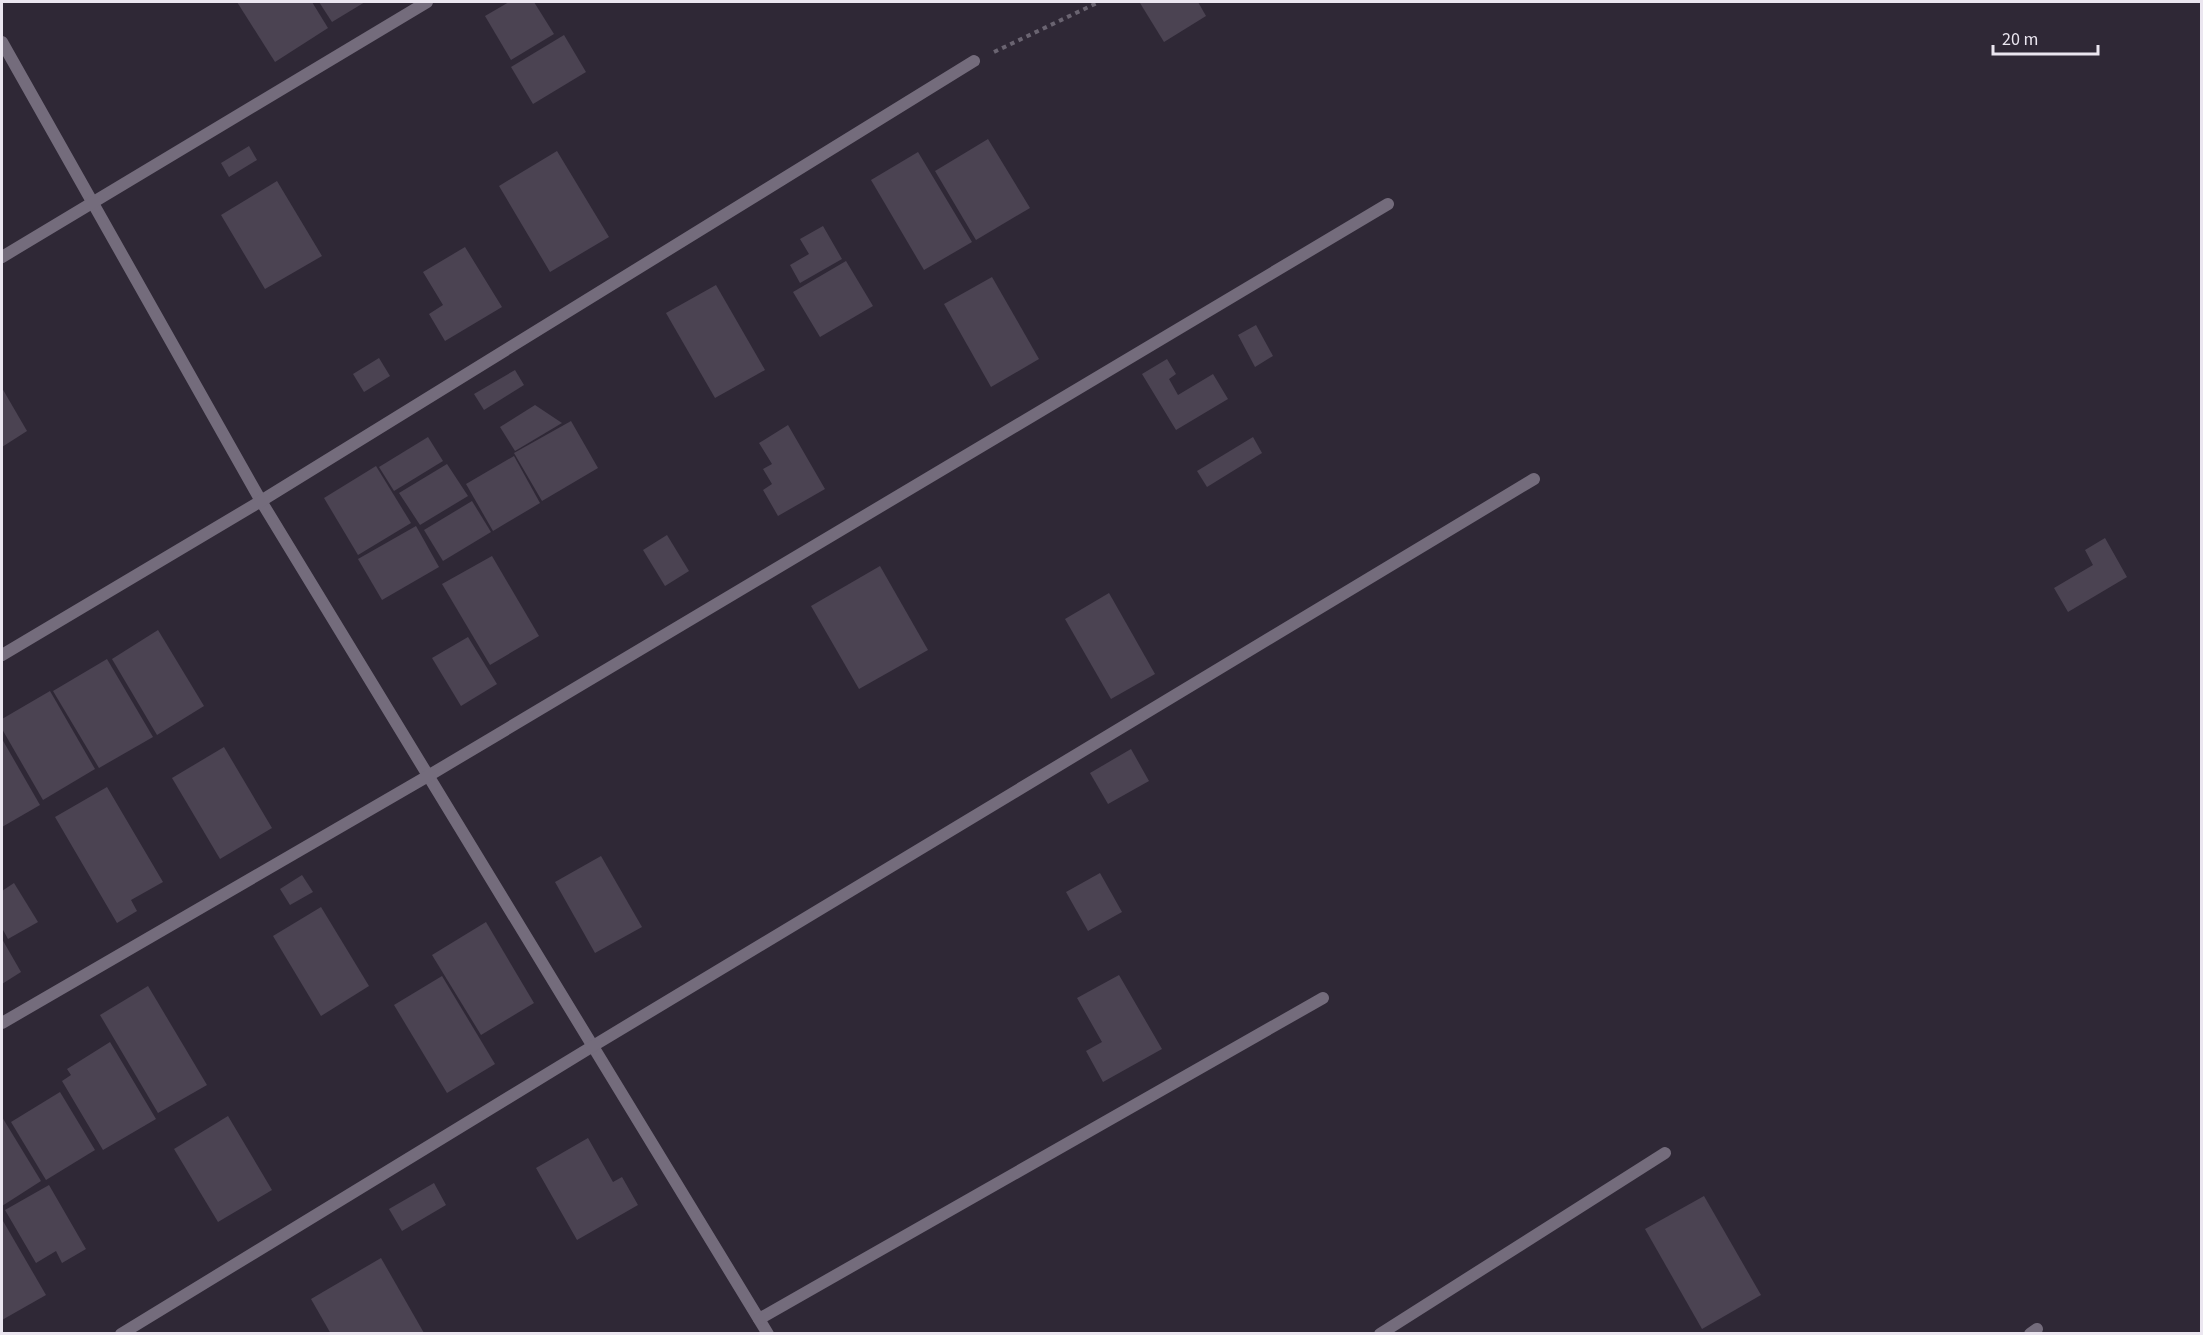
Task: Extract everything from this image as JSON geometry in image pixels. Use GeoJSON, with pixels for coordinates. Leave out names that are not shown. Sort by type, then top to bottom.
{"type":"FeatureCollection","features":[{"type":"Feature","properties":{"kind":"street"},"geometry":{"type":"LineString","coordinates":[[2,257],[428,2]]}},
{"type":"Feature","properties":{"kind":"street"},"geometry":{"type":"LineString","coordinates":[[2,42],[261,501],[768,1334]]}},
{"type":"Feature","properties":{"kind":"street"},"geometry":{"type":"LineString","coordinates":[[2,655],[261,501],[974,61]]}},
{"type":"Feature","properties":{"kind":"street"},"geometry":{"type":"LineString","coordinates":[[2,1023],[428,776],[1388,204]]}},
{"type":"Feature","properties":{"kind":"street"},"geometry":{"type":"LineString","coordinates":[[121,1334],[593,1046],[1534,479]]}},
{"type":"Feature","properties":{"kind":"street"},"geometry":{"type":"LineString","coordinates":[[759,1319],[1323,998]]}},
{"type":"Feature","properties":{"kind":"street"},"geometry":{"type":"LineString","coordinates":[[1380,1334],[1665,1153]]}},
{"type":"Feature","properties":{"kind":"path"},"geometry":{"type":"LineString","coordinates":[[974,61],[1099,2]]}},
{"type":"Feature","properties":{"kind":"building"},"geometry":{"type":"Polygon","coordinates":[[[237,2],[312,2],[328,28],[275,62],[237,2]]]}},
{"type":"Feature","properties":{"kind":"building"},"geometry":{"type":"Polygon","coordinates":[[[319,2],[365,2],[332,22],[319,2]]]}},
{"type":"Feature","properties":{"kind":"building"},"geometry":{"type":"Polygon","coordinates":[[[509,2],[534,2],[554,34],[511,60],[485,16],[509,2]]]}},
{"type":"Feature","properties":{"kind":"building"},"geometry":{"type":"Polygon","coordinates":[[[1198,2],[1206,16],[1164,42],[1140,3],[1198,2]]]}},
{"type":"Feature","properties":{"kind":"building"},"geometry":{"type":"Polygon","coordinates":[[[564,35],[586,72],[533,104],[511,67],[564,35]]]}},
{"type":"Feature","properties":{"kind":"building"},"geometry":{"type":"Polygon","coordinates":[[[988,139],[1030,208],[976,240],[935,171],[988,139]]]}},
{"type":"Feature","properties":{"kind":"building"},"geometry":{"type":"Polygon","coordinates":[[[249,146],[257,160],[229,177],[221,163],[249,146]]]}},
{"type":"Feature","properties":{"kind":"building"},"geometry":{"type":"Polygon","coordinates":[[[557,151],[609,237],[550,272],[499,186],[557,151]]]}},
{"type":"Feature","properties":{"kind":"building"},"geometry":{"type":"Polygon","coordinates":[[[918,152],[972,242],[924,270],[871,180],[918,152]]]}},
{"type":"Feature","properties":{"kind":"building"},"geometry":{"type":"Polygon","coordinates":[[[277,181],[322,256],[265,289],[221,215],[277,181]]]}},
{"type":"Feature","properties":{"kind":"building"},"geometry":{"type":"Polygon","coordinates":[[[823,226],[842,259],[800,283],[790,265],[809,254],[800,239],[823,226]]]}},
{"type":"Feature","properties":{"kind":"building"},"geometry":{"type":"Polygon","coordinates":[[[465,247],[502,307],[445,341],[429,314],[443,305],[423,272],[465,247]]]}},
{"type":"Feature","properties":{"kind":"building"},"geometry":{"type":"Polygon","coordinates":[[[846,261],[873,306],[820,337],[793,292],[846,261]]]}},
{"type":"Feature","properties":{"kind":"building"},"geometry":{"type":"Polygon","coordinates":[[[992,277],[1039,359],[991,387],[944,304],[992,277]]]}},
{"type":"Feature","properties":{"kind":"building"},"geometry":{"type":"Polygon","coordinates":[[[716,285],[765,370],[715,398],[666,313],[716,285]]]}},
{"type":"Feature","properties":{"kind":"building"},"geometry":{"type":"Polygon","coordinates":[[[1256,325],[1273,356],[1255,367],[1238,335],[1256,325]]]}},
{"type":"Feature","properties":{"kind":"building"},"geometry":{"type":"Polygon","coordinates":[[[379,358],[390,376],[364,392],[353,374],[379,358]]]}},
{"type":"Feature","properties":{"kind":"building"},"geometry":{"type":"Polygon","coordinates":[[[1167,359],[1176,374],[1169,379],[1178,395],[1213,374],[1228,399],[1176,430],[1142,374],[1167,359]]]}},
{"type":"Feature","properties":{"kind":"building"},"geometry":{"type":"Polygon","coordinates":[[[515,370],[524,385],[484,410],[474,394],[515,370]]]}},
{"type":"Feature","properties":{"kind":"building"},"geometry":{"type":"Polygon","coordinates":[[[2,388],[27,431],[2,447],[2,388]]]}},
{"type":"Feature","properties":{"kind":"building"},"geometry":{"type":"Polygon","coordinates":[[[535,405],[562,423],[515,451],[500,427],[535,405]]]}},
{"type":"Feature","properties":{"kind":"building"},"geometry":{"type":"Polygon","coordinates":[[[571,421],[598,468],[542,501],[514,453],[571,421]]]}},
{"type":"Feature","properties":{"kind":"building"},"geometry":{"type":"Polygon","coordinates":[[[788,425],[825,489],[778,516],[763,490],[772,484],[763,469],[772,464],[759,443],[788,425]]]}},
{"type":"Feature","properties":{"kind":"building"},"geometry":{"type":"Polygon","coordinates":[[[428,437],[443,461],[394,491],[379,467],[428,437]]]}},
{"type":"Feature","properties":{"kind":"building"},"geometry":{"type":"Polygon","coordinates":[[[1253,437],[1262,453],[1207,487],[1197,471],[1253,437]]]}},
{"type":"Feature","properties":{"kind":"building"},"geometry":{"type":"Polygon","coordinates":[[[514,456],[540,503],[493,531],[466,484],[514,456]]]}},
{"type":"Feature","properties":{"kind":"building"},"geometry":{"type":"Polygon","coordinates":[[[447,464],[468,496],[420,525],[399,493],[447,464]]]}},
{"type":"Feature","properties":{"kind":"building"},"geometry":{"type":"Polygon","coordinates":[[[376,466],[411,523],[358,555],[324,498],[376,466]]]}},
{"type":"Feature","properties":{"kind":"building"},"geometry":{"type":"Polygon","coordinates":[[[472,501],[491,532],[443,561],[424,530],[472,501]]]}},
{"type":"Feature","properties":{"kind":"building"},"geometry":{"type":"Polygon","coordinates":[[[416,526],[439,567],[382,600],[358,559],[416,526]]]}},
{"type":"Feature","properties":{"kind":"building"},"geometry":{"type":"Polygon","coordinates":[[[667,535],[689,571],[665,586],[643,550],[667,535]]]}},
{"type":"Feature","properties":{"kind":"building"},"geometry":{"type":"Polygon","coordinates":[[[2105,538],[2127,577],[2068,612],[2054,588],[2093,565],[2085,550],[2105,538]]]}},
{"type":"Feature","properties":{"kind":"building"},"geometry":{"type":"Polygon","coordinates":[[[492,556],[539,636],[490,665],[442,584],[492,556]]]}},
{"type":"Feature","properties":{"kind":"building"},"geometry":{"type":"Polygon","coordinates":[[[880,566],[928,650],[859,689],[811,606],[880,566]]]}},
{"type":"Feature","properties":{"kind":"building"},"geometry":{"type":"Polygon","coordinates":[[[1109,593],[1155,674],[1111,699],[1065,619],[1109,593]]]}},
{"type":"Feature","properties":{"kind":"building"},"geometry":{"type":"Polygon","coordinates":[[[158,630],[204,706],[157,735],[112,659],[158,630]]]}},
{"type":"Feature","properties":{"kind":"building"},"geometry":{"type":"Polygon","coordinates":[[[468,637],[497,684],[461,706],[432,658],[468,637]]]}},
{"type":"Feature","properties":{"kind":"building"},"geometry":{"type":"Polygon","coordinates":[[[107,659],[153,737],[99,768],[53,691],[107,659]]]}},
{"type":"Feature","properties":{"kind":"building"},"geometry":{"type":"Polygon","coordinates":[[[50,691],[95,769],[43,800],[2,729],[2,719],[50,691]]]}},
{"type":"Feature","properties":{"kind":"building"},"geometry":{"type":"Polygon","coordinates":[[[2,739],[40,805],[2,827],[2,739]]]}},
{"type":"Feature","properties":{"kind":"building"},"geometry":{"type":"Polygon","coordinates":[[[224,747],[272,828],[220,859],[172,778],[224,747]]]}},
{"type":"Feature","properties":{"kind":"building"},"geometry":{"type":"Polygon","coordinates":[[[1131,749],[1149,781],[1108,804],[1090,773],[1131,749]]]}},
{"type":"Feature","properties":{"kind":"building"},"geometry":{"type":"Polygon","coordinates":[[[107,787],[163,882],[131,900],[137,911],[117,923],[55,817],[107,787]]]}},
{"type":"Feature","properties":{"kind":"building"},"geometry":{"type":"Polygon","coordinates":[[[601,856],[642,927],[595,953],[555,882],[601,856]]]}},
{"type":"Feature","properties":{"kind":"building"},"geometry":{"type":"Polygon","coordinates":[[[1100,873],[1122,912],[1088,931],[1066,892],[1100,873]]]}},
{"type":"Feature","properties":{"kind":"building"},"geometry":{"type":"Polygon","coordinates":[[[302,875],[313,892],[290,905],[280,889],[302,875]]]}},
{"type":"Feature","properties":{"kind":"building"},"geometry":{"type":"Polygon","coordinates":[[[14,883],[38,922],[8,939],[2,928],[2,891],[14,883]]]}},
{"type":"Feature","properties":{"kind":"building"},"geometry":{"type":"Polygon","coordinates":[[[321,907],[369,986],[321,1016],[273,936],[321,907]]]}},
{"type":"Feature","properties":{"kind":"building"},"geometry":{"type":"Polygon","coordinates":[[[486,922],[534,1003],[481,1035],[432,955],[486,922]]]}},
{"type":"Feature","properties":{"kind":"building"},"geometry":{"type":"Polygon","coordinates":[[[2,939],[21,972],[2,984],[2,939]]]}},
{"type":"Feature","properties":{"kind":"building"},"geometry":{"type":"Polygon","coordinates":[[[1119,975],[1162,1049],[1103,1082],[1086,1051],[1102,1042],[1077,998],[1119,975]]]}},
{"type":"Feature","properties":{"kind":"building"},"geometry":{"type":"Polygon","coordinates":[[[442,976],[495,1064],[447,1093],[394,1005],[442,976]]]}},
{"type":"Feature","properties":{"kind":"building"},"geometry":{"type":"Polygon","coordinates":[[[148,986],[207,1085],[158,1113],[100,1015],[148,986]]]}},
{"type":"Feature","properties":{"kind":"building"},"geometry":{"type":"Polygon","coordinates":[[[110,1042],[156,1119],[103,1150],[62,1081],[71,1075],[67,1069],[110,1042]]]}},
{"type":"Feature","properties":{"kind":"building"},"geometry":{"type":"Polygon","coordinates":[[[60,1092],[95,1150],[46,1180],[11,1122],[60,1092]]]}},
{"type":"Feature","properties":{"kind":"building"},"geometry":{"type":"Polygon","coordinates":[[[228,1116],[272,1190],[218,1222],[174,1149],[228,1116]]]}},
{"type":"Feature","properties":{"kind":"building"},"geometry":{"type":"Polygon","coordinates":[[[2,1117],[41,1181],[2,1206],[2,1117]]]}},
{"type":"Feature","properties":{"kind":"building"},"geometry":{"type":"Polygon","coordinates":[[[588,1138],[613,1182],[622,1177],[638,1205],[577,1240],[536,1168],[588,1138]]]}},
{"type":"Feature","properties":{"kind":"building"},"geometry":{"type":"Polygon","coordinates":[[[434,1183],[446,1205],[402,1231],[389,1209],[434,1183]]]}},
{"type":"Feature","properties":{"kind":"building"},"geometry":{"type":"Polygon","coordinates":[[[49,1185],[86,1249],[62,1263],[56,1251],[36,1263],[5,1210],[49,1185]]]}},
{"type":"Feature","properties":{"kind":"building"},"geometry":{"type":"Polygon","coordinates":[[[1704,1196],[1761,1295],[1702,1329],[1645,1229],[1704,1196]]]}},
{"type":"Feature","properties":{"kind":"building"},"geometry":{"type":"Polygon","coordinates":[[[2,1222],[46,1295],[2,1320],[2,1222]]]}},
{"type":"Feature","properties":{"kind":"building"},"geometry":{"type":"Polygon","coordinates":[[[381,1258],[424,1333],[331,1334],[311,1299],[381,1258]]]}}]}
